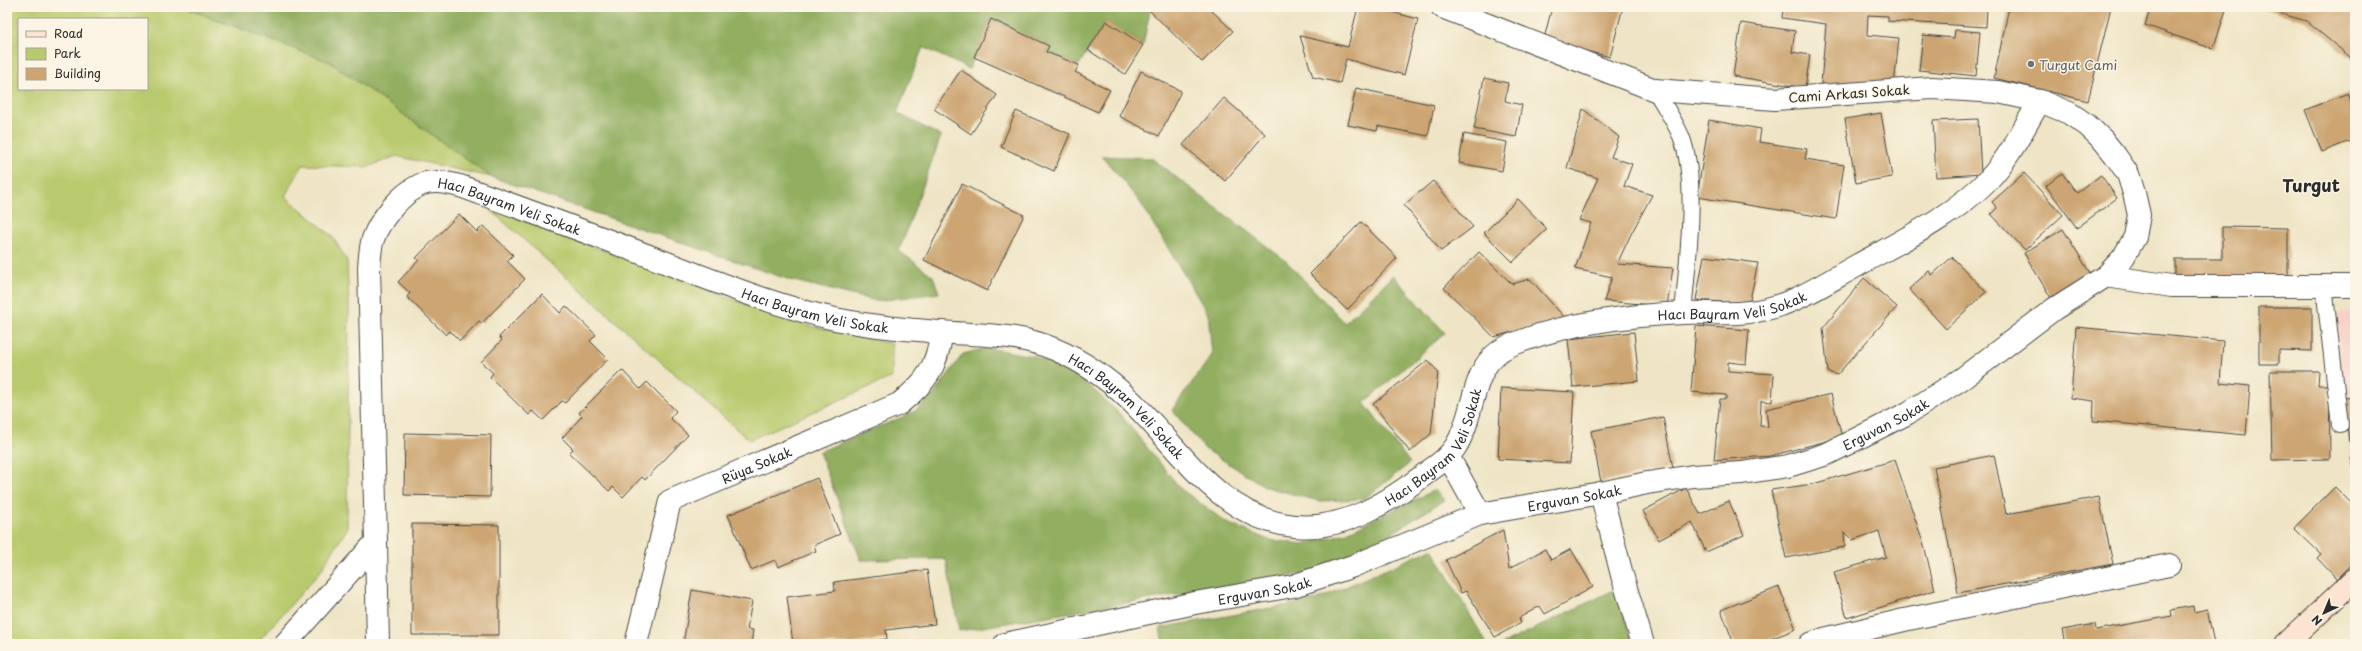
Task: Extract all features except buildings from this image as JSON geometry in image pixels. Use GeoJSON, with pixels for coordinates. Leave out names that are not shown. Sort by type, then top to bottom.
{"type":"FeatureCollection","features":[{"type":"Feature","properties":{"kind":"main road"},"geometry":{"type":"LineString","coordinates":[[2286,644],[2355,579]]}},
{"type":"Feature","properties":{"kind":"street","name":"Cami Arkası Sokak"},"geometry":{"type":"LineString","coordinates":[[1442,7],[1655,90],[1775,98],[1932,88],[1998,92],[2040,101],[2069,113],[2087,125],[2103,140],[2128,174],[2139,215],[2135,237],[2123,258],[2106,276]]}},
{"type":"Feature","properties":{"kind":"street","name":"Hacı Bayram Veli Sokak"},"geometry":{"type":"LineString","coordinates":[[378,644],[369,267],[373,240],[388,213],[409,192],[421,184],[440,182],[460,186],[740,291],[834,319],[881,327],[1022,337],[1051,347],[1083,362],[1133,403],[1190,466],[1219,493],[1245,510],[1268,522],[1300,527],[1326,524],[1356,517],[1389,500],[1448,456],[1458,443],[1485,364],[1495,353],[1513,344],[1609,319],[1683,313],[1746,313],[1774,308],[1804,296],[1926,227],[1974,193],[1993,176],[2040,101]]}},
{"type":"Feature","properties":{"kind":"street"},"geometry":{"type":"LineString","coordinates":[[2106,276],[2172,286],[2355,286]]}},
{"type":"Feature","properties":{"kind":"street","name":"Erguvan Sokak"},"geometry":{"type":"LineString","coordinates":[[1005,644],[1195,603],[1293,586],[1353,566],[1480,514],[1602,493],[1647,483],[1694,476],[1742,473],[1788,466],[1827,454],[1908,413],[1938,394],[1963,378],[2054,308],[2106,276]]}},
{"type":"Feature","properties":{"kind":"street","name":"Rüya Sokak"},"geometry":{"type":"LineString","coordinates":[[636,644],[670,501],[899,404],[917,390],[929,374],[938,357],[942,332]]}},
{"type":"Feature","properties":{"kind":"street"},"geometry":{"type":"LineString","coordinates":[[1448,456],[1480,514]]}},
{"type":"Feature","properties":{"kind":"street"},"geometry":{"type":"LineString","coordinates":[[1602,493],[1622,575],[1643,644]]}},
{"type":"Feature","properties":{"kind":"street"},"geometry":{"type":"LineString","coordinates":[[285,644],[376,542]]}},
{"type":"Feature","properties":{"kind":"street"},"geometry":{"type":"LineString","coordinates":[[1810,644],[1824,639],[1904,620],[2169,565]]}},
{"type":"Feature","properties":{"kind":"lane"},"geometry":{"type":"LineString","coordinates":[[1655,90],[1681,136],[1688,160],[1690,225],[1683,313]]}},
{"type":"Feature","properties":{"kind":"lane"},"geometry":{"type":"LineString","coordinates":[[2324,286],[2340,425]]}},
{"type":"Feature","properties":{"kind":"shaded area"},"geometry":{"type":"Polygon","coordinates":[[[2355,311],[2355,472],[2351,458],[2344,398],[2337,314],[2355,311]]]}},
{"type":"Feature","properties":{"kind":"green space"},"geometry":{"type":"Polygon","coordinates":[[[7,7],[182,7],[330,62],[491,177],[396,156],[368,167],[303,165],[285,196],[332,236],[347,261],[349,304],[347,529],[320,572],[256,644],[13,644],[7,633],[7,7]]]}},
{"type":"Feature","properties":{"kind":"green space"},"geometry":{"type":"Polygon","coordinates":[[[182,7],[1146,7],[1150,11],[1143,45],[1106,21],[1079,65],[1046,52],[1049,46],[991,19],[969,69],[923,47],[897,113],[941,136],[899,251],[933,276],[939,293],[877,301],[790,280],[491,177],[330,62],[182,7]]]}},
{"type":"Feature","properties":{"kind":"green space"},"geometry":{"type":"Polygon","coordinates":[[[1102,156],[1151,158],[1286,261],[1345,323],[1393,275],[1445,333],[1364,403],[1410,463],[1364,499],[1319,501],[1266,487],[1205,449],[1172,410],[1212,355],[1208,314],[1140,202],[1102,156]]]}},
{"type":"Feature","properties":{"kind":"green space"},"geometry":{"type":"Polygon","coordinates":[[[486,206],[793,322],[892,344],[892,377],[749,440],[486,206]]]}},
{"type":"Feature","properties":{"kind":"green space"},"geometry":{"type":"Polygon","coordinates":[[[988,348],[1032,356],[1074,372],[1119,413],[1181,489],[1227,523],[1269,540],[1304,544],[1343,534],[1435,490],[1444,500],[1353,558],[1307,573],[959,631],[946,559],[861,560],[819,452],[914,412],[934,394],[963,354],[988,348]]]}},
{"type":"Feature","properties":{"kind":"green space"},"geometry":{"type":"Polygon","coordinates":[[[1432,549],[1487,644],[1163,644],[1160,628],[1316,600],[1432,549]]]}},
{"type":"Feature","properties":{"kind":"green space"},"geometry":{"type":"Polygon","coordinates":[[[1616,589],[1633,644],[1503,644],[1616,589]]]}},
{"type":"Feature","properties":{"kind":"place","name":"Turgut Cami"},"geometry":{"type":"Point","coordinates":[2031,64]}},
{"type":"Feature","properties":{"kind":"district","name":"Turgut"},"geometry":{"type":"Point","coordinates":[2311,185]}}]}
